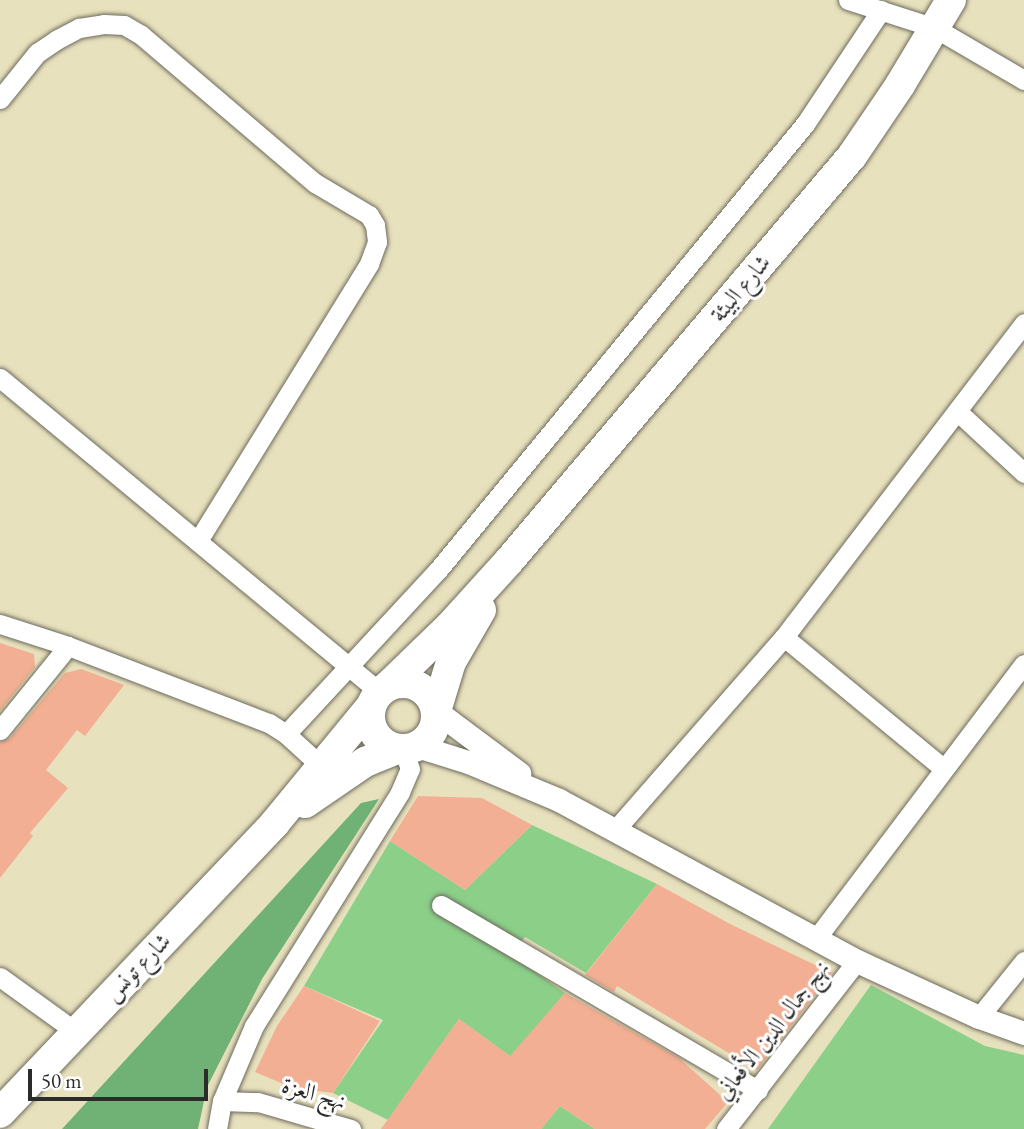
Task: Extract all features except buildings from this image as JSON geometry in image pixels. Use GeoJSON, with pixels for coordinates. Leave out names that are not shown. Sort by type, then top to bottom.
{"type":"FeatureCollection","features":[{"type":"Feature","properties":{"kind":"main road","name":"شارع البيئة"},"geometry":{"type":"LineString","coordinates":[[380,695],[450,626],[509,561],[852,156],[951,0]]}},
{"type":"Feature","properties":{"kind":"main road","name":"شارع البيئة"},"geometry":{"type":"LineString","coordinates":[[436,711],[451,662],[509,561]]}},
{"type":"Feature","properties":{"kind":"main road"},"geometry":{"type":"LineString","coordinates":[[408,683],[427,692],[436,711],[432,732],[406,748],[378,738],[370,717],[380,695],[408,683]]}},
{"type":"Feature","properties":{"kind":"main road","name":"شارع تونس"},"geometry":{"type":"LineString","coordinates":[[0,1113],[275,823],[380,695]]}},
{"type":"Feature","properties":{"kind":"main road","name":"شارع تونس"},"geometry":{"type":"LineString","coordinates":[[275,823],[365,762],[406,748]]}},
{"type":"Feature","properties":{"kind":"street"},"geometry":{"type":"LineString","coordinates":[[848,0],[935,28],[1024,80]]}},
{"type":"Feature","properties":{"kind":"street"},"geometry":{"type":"LineString","coordinates":[[286,734],[438,570],[805,124],[881,9]]}},
{"type":"Feature","properties":{"kind":"street"},"geometry":{"type":"LineString","coordinates":[[0,99],[37,53],[55,40],[79,28],[104,24],[124,26],[141,35],[315,183],[369,215],[375,225],[377,242],[369,264],[198,541]]}},
{"type":"Feature","properties":{"kind":"street"},"geometry":{"type":"LineString","coordinates":[[615,830],[784,637],[1024,323]]}},
{"type":"Feature","properties":{"kind":"street"},"geometry":{"type":"LineString","coordinates":[[0,378],[348,665],[380,695]]}},
{"type":"Feature","properties":{"kind":"street"},"geometry":{"type":"LineString","coordinates":[[958,412],[1024,473]]}},
{"type":"Feature","properties":{"kind":"street"},"geometry":{"type":"LineString","coordinates":[[0,624],[68,646],[269,723],[286,734],[322,766]]}},
{"type":"Feature","properties":{"kind":"street"},"geometry":{"type":"LineString","coordinates":[[784,637],[944,769]]}},
{"type":"Feature","properties":{"kind":"street"},"geometry":{"type":"LineString","coordinates":[[0,730],[68,646]]}},
{"type":"Feature","properties":{"kind":"street"},"geometry":{"type":"LineString","coordinates":[[815,940],[1024,664]]}},
{"type":"Feature","properties":{"kind":"street"},"geometry":{"type":"LineString","coordinates":[[436,711],[559,800]]}},
{"type":"Feature","properties":{"kind":"street"},"geometry":{"type":"LineString","coordinates":[[217,1129],[222,1101],[254,1026],[400,792],[410,768],[406,748],[468,762],[559,800],[815,940],[979,1017],[1024,1033]]}},
{"type":"Feature","properties":{"kind":"street"},"geometry":{"type":"LineString","coordinates":[[441,905],[758,1090]]}},
{"type":"Feature","properties":{"kind":"street","name":"نهج جمال الدين الأفعاني"},"geometry":{"type":"LineString","coordinates":[[726,1129],[857,961]]}},
{"type":"Feature","properties":{"kind":"street"},"geometry":{"type":"LineString","coordinates":[[979,1017],[1024,961]]}},
{"type":"Feature","properties":{"kind":"street"},"geometry":{"type":"LineString","coordinates":[[0,977],[75,1031]]}},
{"type":"Feature","properties":{"kind":"street"},"geometry":{"type":"LineString","coordinates":[[979,1017],[1024,1022]]}},
{"type":"Feature","properties":{"kind":"street","name":"نهج العزة"},"geometry":{"type":"LineString","coordinates":[[222,1101],[258,1102],[351,1129]]}},
{"type":"Feature","properties":{"kind":"green space"},"geometry":{"type":"Polygon","coordinates":[[[379,799],[262,979],[207,1087],[198,1129],[62,1129],[361,803],[379,799]]]}},
{"type":"Feature","properties":{"kind":"green space"},"geometry":{"type":"Polygon","coordinates":[[[532,825],[657,884],[586,973],[525,937],[511,955],[565,993],[511,1057],[459,1019],[388,1120],[333,1093],[383,1020],[304,986],[390,841],[465,890],[532,825]]]}},
{"type":"Feature","properties":{"kind":"green space"},"geometry":{"type":"Polygon","coordinates":[[[871,985],[985,1046],[1024,1055],[1024,1129],[768,1129],[871,985]]]}},
{"type":"Feature","properties":{"kind":"green space"},"geometry":{"type":"Polygon","coordinates":[[[560,1106],[595,1129],[541,1129],[560,1106]]]}}]}
